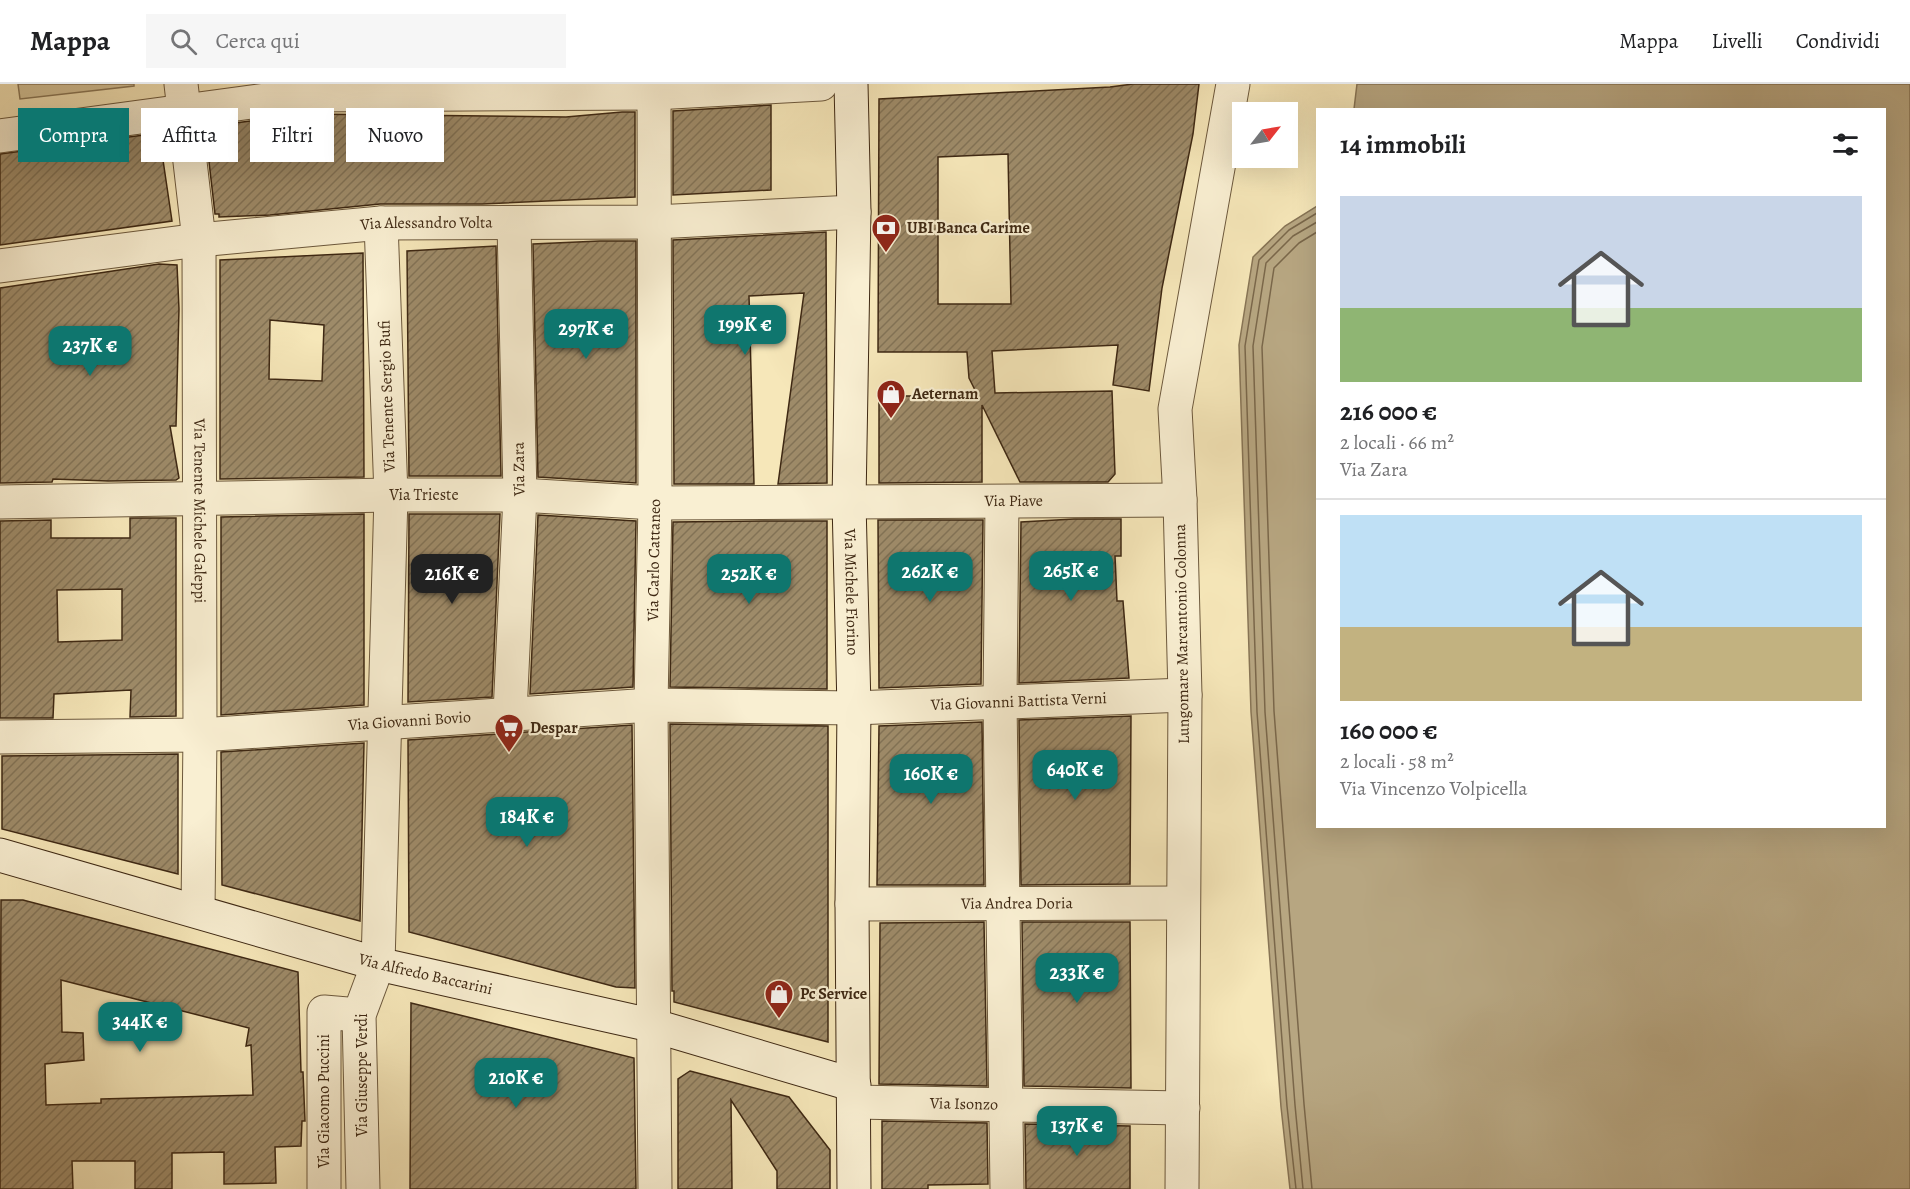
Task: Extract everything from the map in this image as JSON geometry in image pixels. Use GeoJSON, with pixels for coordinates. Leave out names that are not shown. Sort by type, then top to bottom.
{"type":"FeatureCollection","features":[{"type":"Feature","properties":{"kind":"street"},"geometry":{"type":"LineString","coordinates":[[0,136],[183,97],[654,93],[821,84]]}},
{"type":"Feature","properties":{"kind":"street","name":"Via Michele Fiorino"},"geometry":{"type":"LineString","coordinates":[[851,84],[854,212],[849,502],[854,708],[852,904],[854,1189]]}},
{"type":"Feature","properties":{"kind":"street","name":"Lungomare Marcantonio Colonna"},"geometry":{"type":"LineString","coordinates":[[1182,1189],[1185,695],[1180,500],[1175,409],[1233,84]]}},
{"type":"Feature","properties":{"kind":"street","name":"Via Carlo Cattaneo"},"geometry":{"type":"LineString","coordinates":[[654,93],[655,503],[651,705],[655,1189]]}},
{"type":"Feature","properties":{"kind":"street","name":"Via Tenente Michele Galeppi"},"geometry":{"type":"LineString","coordinates":[[183,97],[199,240],[201,735],[198,911]]}},
{"type":"Feature","properties":{"kind":"street","name":"Via Alessandro Volta"},"geometry":{"type":"LineString","coordinates":[[0,266],[199,240],[381,223],[655,222],[854,212]]}},
{"type":"Feature","properties":{"kind":"street","name":"Via Tenente Sergio Bufi"},"geometry":{"type":"LineString","coordinates":[[378,964],[391,495],[381,223]]}},
{"type":"Feature","properties":{"kind":"street","name":"Via Zara"},"geometry":{"type":"LineString","coordinates":[[510,714],[520,495],[514,224]]}},
{"type":"Feature","properties":{"kind":"street","name":"Via Trieste"},"geometry":{"type":"LineString","coordinates":[[0,501],[520,495],[655,503],[849,502]]}},
{"type":"Feature","properties":{"kind":"street","name":"Via Piave"},"geometry":{"type":"LineString","coordinates":[[849,502],[1180,500]]}},
{"type":"Feature","properties":{"kind":"street"},"geometry":{"type":"LineString","coordinates":[[1002,502],[1000,702],[1007,1189]]}},
{"type":"Feature","properties":{"kind":"street","name":"Via Giovanni Battista Verni"},"geometry":{"type":"LineString","coordinates":[[854,708],[1185,695]]}},
{"type":"Feature","properties":{"kind":"street","name":"Via Giovanni Bovio"},"geometry":{"type":"LineString","coordinates":[[0,737],[201,735],[651,705],[854,708]]}},
{"type":"Feature","properties":{"kind":"street","name":"Via Alfredo Baccarini"},"geometry":{"type":"LineString","coordinates":[[0,855],[378,964],[655,1026],[854,1094]]}},
{"type":"Feature","properties":{"kind":"street","name":"Via Andrea Doria"},"geometry":{"type":"LineString","coordinates":[[852,904],[1183,903]]}},
{"type":"Feature","properties":{"kind":"street","name":"Via Giuseppe Verdi"},"geometry":{"type":"LineString","coordinates":[[363,1189],[359,1015],[378,964]]}},
{"type":"Feature","properties":{"kind":"street","name":"Via Giacomo Puccini"},"geometry":{"type":"LineString","coordinates":[[324,1189],[324,1012],[359,1015]]}},
{"type":"Feature","properties":{"kind":"street","name":"Via Isonzo"},"geometry":{"type":"LineString","coordinates":[[854,1094],[1006,1104],[1183,1108]]}},
{"type":"Feature","properties":{"kind":"shaded area"},"geometry":{"type":"Polygon","coordinates":[[[18,84],[134,84],[134,86],[20,99],[18,84]]]}},
{"type":"Feature","properties":{"kind":"water"},"geometry":{"type":"Polygon","coordinates":[[[1357,84],[1910,84],[1910,1189],[1290,1189],[1281,1107],[1251,712],[1239,345],[1253,257],[1285,226],[1316,207],[1316,828],[1886,828],[1886,108],[1354,108],[1357,84]]]}},
{"type":"Feature","properties":{"kind":"building"},"geometry":{"type":"Polygon","coordinates":[[[1133,84],[1199,84],[1193,134],[1162,288],[1149,391],[1113,385],[1118,345],[992,351],[995,393],[1112,391],[1115,474],[1108,482],[1020,482],[982,405],[982,482],[879,483],[879,396],[978,396],[969,378],[967,352],[878,352],[879,99],[1133,84]],[[1008,154],[938,157],[938,304],[1011,304],[1008,154]]]}},
{"type":"Feature","properties":{"kind":"building"},"geometry":{"type":"Polygon","coordinates":[[[771,105],[771,190],[673,195],[673,111],[771,105]]]}},
{"type":"Feature","properties":{"kind":"building"},"geometry":{"type":"Polygon","coordinates":[[[635,112],[635,197],[482,204],[380,204],[270,215],[219,217],[219,214],[215,214],[209,162],[238,162],[238,123],[250,121],[250,162],[334,162],[334,114],[346,114],[346,162],[444,162],[444,116],[566,117],[635,112]]]}},
{"type":"Feature","properties":{"kind":"building"},"geometry":{"type":"Polygon","coordinates":[[[141,135],[141,162],[163,162],[172,221],[0,245],[0,154],[18,152],[18,162],[129,162],[129,137],[141,135]]]}},
{"type":"Feature","properties":{"kind":"building"},"geometry":{"type":"Polygon","coordinates":[[[826,232],[827,483],[778,484],[804,293],[749,296],[754,484],[674,484],[673,240],[826,232]]]}},
{"type":"Feature","properties":{"kind":"building"},"geometry":{"type":"Polygon","coordinates":[[[636,241],[636,483],[538,477],[533,244],[636,241]]]}},
{"type":"Feature","properties":{"kind":"building"},"geometry":{"type":"Polygon","coordinates":[[[496,246],[501,476],[409,476],[407,251],[496,246]]]}},
{"type":"Feature","properties":{"kind":"building"},"geometry":{"type":"Polygon","coordinates":[[[363,253],[364,477],[220,479],[220,260],[363,253]],[[270,320],[269,379],[322,381],[324,325],[270,320]]]}},
{"type":"Feature","properties":{"kind":"building"},"geometry":{"type":"Polygon","coordinates":[[[159,264],[177,265],[179,309],[176,426],[170,426],[179,478],[176,480],[108,481],[53,479],[52,482],[0,483],[0,288],[159,264]]]}},
{"type":"Feature","properties":{"kind":"building"},"geometry":{"type":"Polygon","coordinates":[[[364,514],[364,705],[221,715],[221,517],[364,514]]]}},
{"type":"Feature","properties":{"kind":"building"},"geometry":{"type":"Polygon","coordinates":[[[409,514],[500,514],[492,697],[408,702],[409,514]]]}},
{"type":"Feature","properties":{"kind":"building"},"geometry":{"type":"Polygon","coordinates":[[[538,515],[636,521],[633,687],[530,694],[538,515]]]}},
{"type":"Feature","properties":{"kind":"building"},"geometry":{"type":"Polygon","coordinates":[[[130,518],[176,518],[176,716],[130,717],[131,690],[54,694],[53,718],[0,718],[0,521],[51,520],[51,538],[130,538],[130,518]],[[122,589],[57,590],[58,642],[122,640],[122,589]]]}},
{"type":"Feature","properties":{"kind":"building"},"geometry":{"type":"Polygon","coordinates":[[[1121,519],[1121,556],[1115,556],[1117,601],[1123,601],[1129,678],[1019,683],[1021,522],[1121,519]]]}},
{"type":"Feature","properties":{"kind":"building"},"geometry":{"type":"Polygon","coordinates":[[[878,520],[983,520],[981,684],[879,688],[878,520]]]}},
{"type":"Feature","properties":{"kind":"building"},"geometry":{"type":"Polygon","coordinates":[[[827,521],[827,689],[670,687],[673,522],[827,521]]]}},
{"type":"Feature","properties":{"kind":"building"},"geometry":{"type":"Polygon","coordinates":[[[1131,716],[1130,884],[1021,885],[1019,720],[1131,716]]]}},
{"type":"Feature","properties":{"kind":"building"},"geometry":{"type":"Polygon","coordinates":[[[982,722],[984,885],[877,885],[879,726],[982,722]]]}},
{"type":"Feature","properties":{"kind":"building"},"geometry":{"type":"Polygon","coordinates":[[[670,724],[828,726],[828,1042],[674,1002],[674,991],[672,991],[670,724]]]}},
{"type":"Feature","properties":{"kind":"building"},"geometry":{"type":"Polygon","coordinates":[[[632,725],[635,988],[616,987],[409,932],[408,740],[632,725]]]}},
{"type":"Feature","properties":{"kind":"building"},"geometry":{"type":"Polygon","coordinates":[[[364,743],[360,921],[222,885],[221,752],[364,743]]]}},
{"type":"Feature","properties":{"kind":"building"},"geometry":{"type":"Polygon","coordinates":[[[178,754],[178,874],[2,829],[2,756],[178,754]]]}},
{"type":"Feature","properties":{"kind":"building"},"geometry":{"type":"Polygon","coordinates":[[[1,900],[23,900],[298,972],[305,1121],[302,1121],[301,1146],[275,1147],[276,1183],[224,1184],[224,1152],[172,1153],[172,1189],[135,1189],[135,1161],[72,1161],[73,1189],[0,1189],[1,900]],[[61,980],[62,1032],[83,1033],[84,1060],[45,1064],[46,1105],[101,1103],[101,1099],[253,1095],[251,1045],[246,1046],[249,1028],[61,980]]]}},
{"type":"Feature","properties":{"kind":"building"},"geometry":{"type":"Polygon","coordinates":[[[984,922],[987,1086],[879,1084],[880,923],[984,922]]]}},
{"type":"Feature","properties":{"kind":"building"},"geometry":{"type":"Polygon","coordinates":[[[1022,922],[1130,922],[1131,1088],[1024,1086],[1022,922]]]}},
{"type":"Feature","properties":{"kind":"building"},"geometry":{"type":"Polygon","coordinates":[[[411,1003],[634,1058],[636,1189],[410,1189],[411,1003]]]}},
{"type":"Feature","properties":{"kind":"building"},"geometry":{"type":"Polygon","coordinates":[[[690,1071],[789,1097],[830,1150],[830,1189],[777,1189],[777,1171],[731,1100],[732,1189],[678,1189],[678,1079],[690,1071]]]}},
{"type":"Feature","properties":{"kind":"building"},"geometry":{"type":"Polygon","coordinates":[[[882,1121],[987,1123],[988,1184],[928,1185],[928,1189],[882,1189],[882,1121]]]}},
{"type":"Feature","properties":{"kind":"building"},"geometry":{"type":"Polygon","coordinates":[[[1025,1124],[1130,1126],[1130,1189],[1026,1189],[1025,1124]]]}},
{"type":"Feature","properties":{"kind":"place","name":"UBI Banca Carime"},"geometry":{"type":"Point","coordinates":[886,254]}},
{"type":"Feature","properties":{"kind":"place","name":"Aeternam"},"geometry":{"type":"Point","coordinates":[891,420]}},
{"type":"Feature","properties":{"kind":"place","name":"Despar"},"geometry":{"type":"Point","coordinates":[509,754]}},
{"type":"Feature","properties":{"kind":"place","name":"Pc Service"},"geometry":{"type":"Point","coordinates":[779,1020]}}]}
